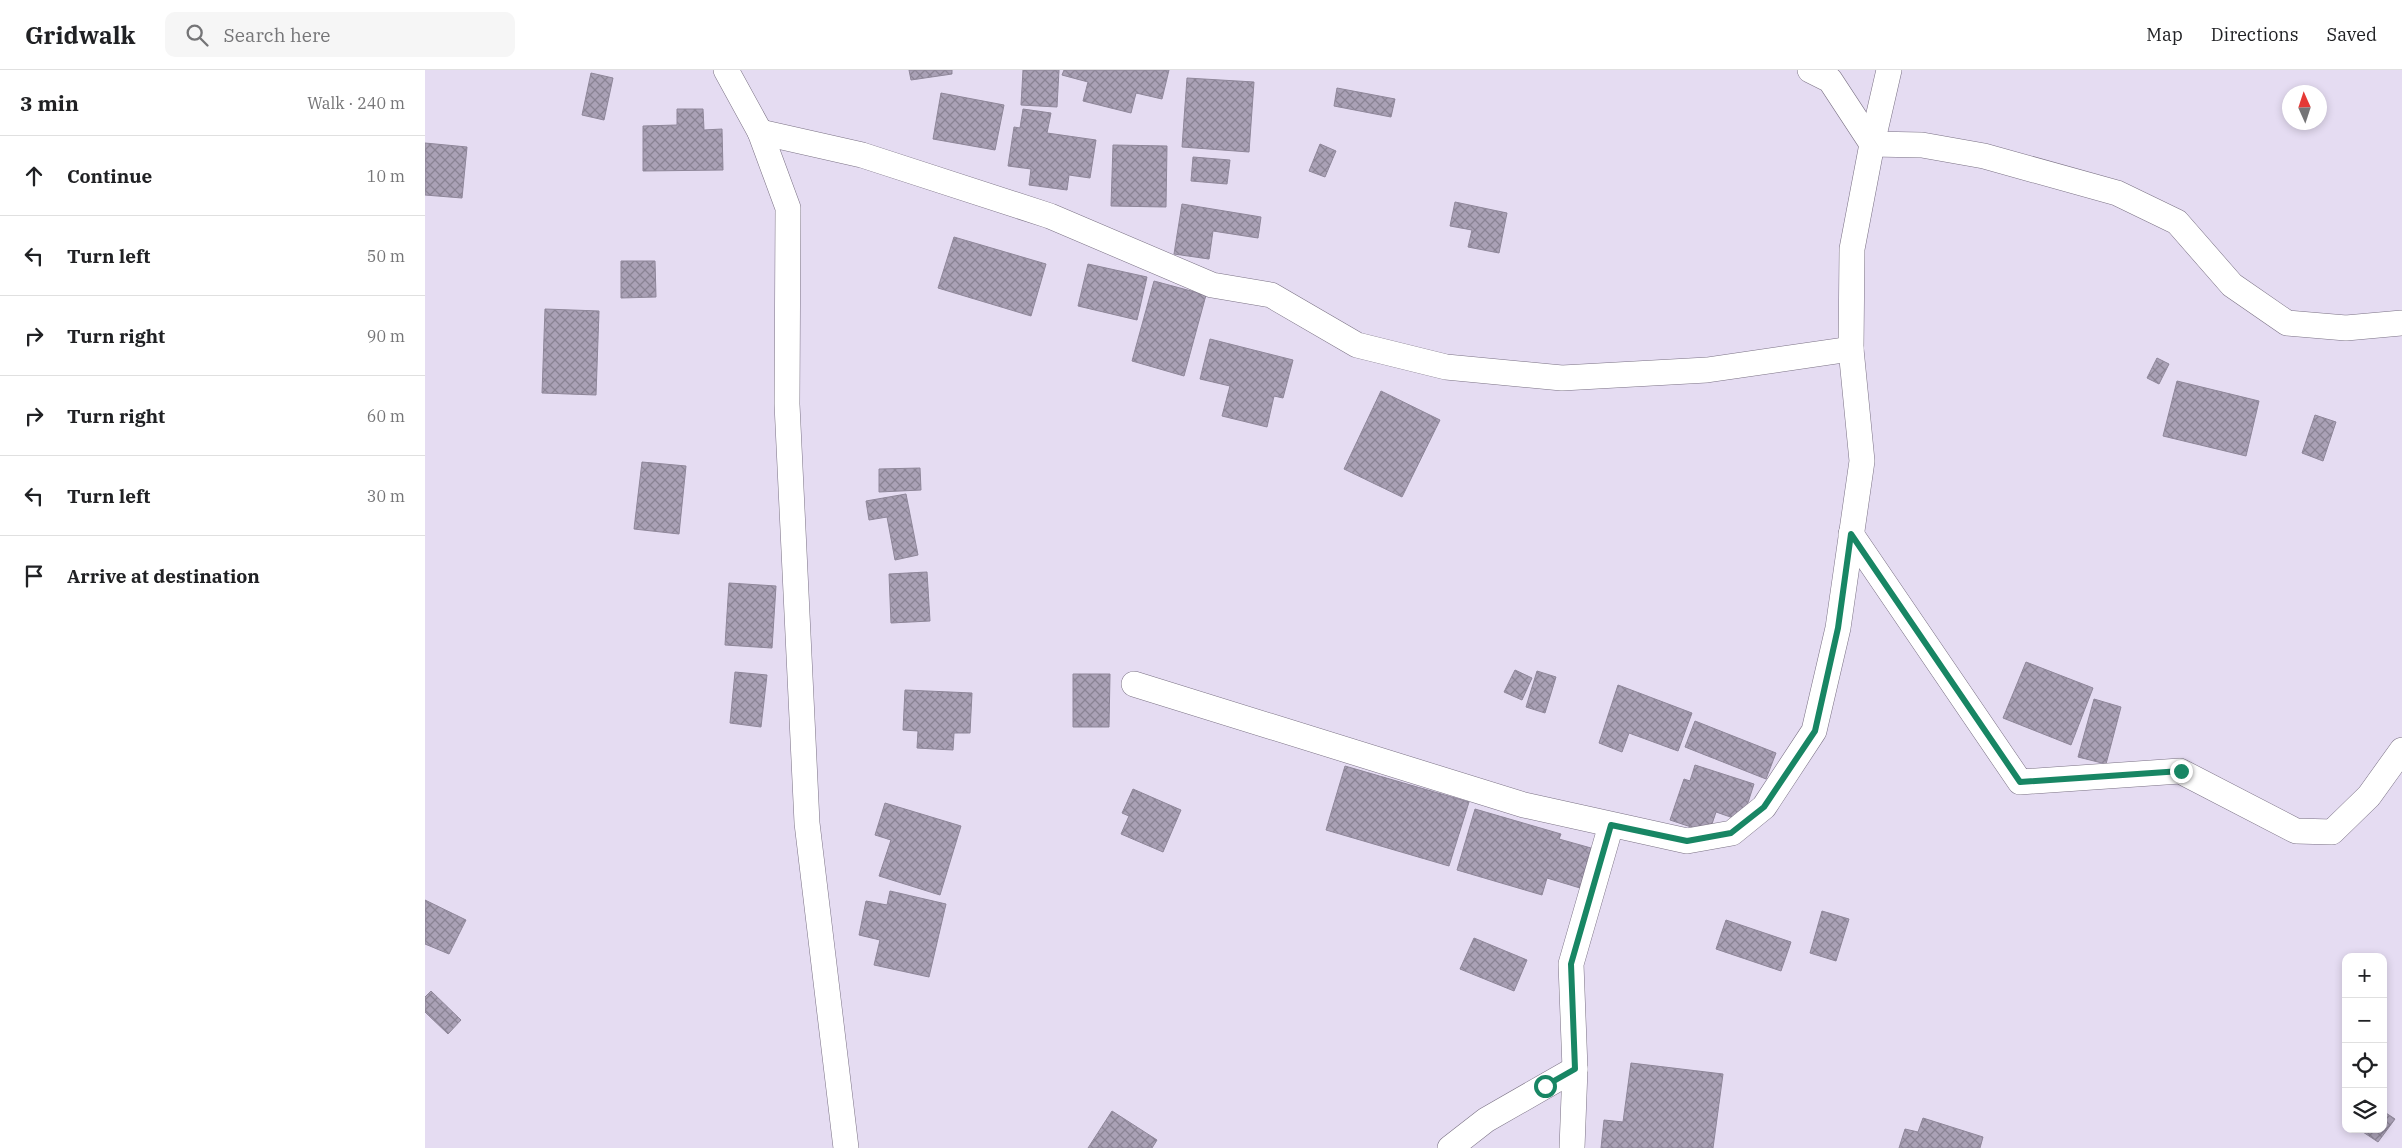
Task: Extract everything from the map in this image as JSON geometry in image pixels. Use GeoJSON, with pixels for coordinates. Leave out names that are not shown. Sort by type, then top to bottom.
{"type":"FeatureCollection","features":[{"type":"Feature","properties":{"kind":"street"},"geometry":{"type":"LineString","coordinates":[[726,70],[760,132],[788,208],[787,404],[807,823],[851,1144]]}},
{"type":"Feature","properties":{"kind":"street"},"geometry":{"type":"LineString","coordinates":[[1810,70],[1830,80],[1872,144]]}},
{"type":"Feature","properties":{"kind":"street"},"geometry":{"type":"LineString","coordinates":[[1134,684],[1337,745],[1524,805],[1687,841],[1731,833],[1764,807],[1815,731],[1838,628],[1861,461],[1851,349],[1853,248],[1872,144],[1889,70]]}},
{"type":"Feature","properties":{"kind":"street"},"geometry":{"type":"LineString","coordinates":[[760,132],[862,155],[1050,216],[1212,285],[1271,295],[1357,345],[1446,367],[1562,378],[1707,370],[1851,349]]}},
{"type":"Feature","properties":{"kind":"street"},"geometry":{"type":"LineString","coordinates":[[1872,144],[1922,145],[1984,156],[2117,193],[2177,222],[2232,284],[2287,323],[2346,328],[2402,323]]}},
{"type":"Feature","properties":{"kind":"street"},"geometry":{"type":"LineString","coordinates":[[1851,534],[2020,782],[2181,771],[2296,831],[2332,832],[2369,796],[2402,750]]}},
{"type":"Feature","properties":{"kind":"street"},"geometry":{"type":"LineString","coordinates":[[1572,1148],[1575,1069],[1571,964],[1611,825]]}},
{"type":"Feature","properties":{"kind":"street"},"geometry":{"type":"LineString","coordinates":[[1450,1148],[1486,1120],[1575,1069]]}},
{"type":"Feature","properties":{"kind":"building"},"geometry":{"type":"Polygon","coordinates":[[[909,70],[952,70],[952,74],[911,80],[909,70]]]}},
{"type":"Feature","properties":{"kind":"building"},"geometry":{"type":"Polygon","coordinates":[[[1023,70],[1059,70],[1057,107],[1021,105],[1023,70]]]}},
{"type":"Feature","properties":{"kind":"building"},"geometry":{"type":"Polygon","coordinates":[[[1064,70],[1169,70],[1162,99],[1136,93],[1131,113],[1083,101],[1088,82],[1062,75],[1064,70]]]}},
{"type":"Feature","properties":{"kind":"building"},"geometry":{"type":"Polygon","coordinates":[[[591,73],[613,78],[604,120],[582,115],[591,73]]]}},
{"type":"Feature","properties":{"kind":"building"},"geometry":{"type":"Polygon","coordinates":[[[1187,78],[1254,82],[1249,152],[1182,147],[1187,78]]]}},
{"type":"Feature","properties":{"kind":"building"},"geometry":{"type":"Polygon","coordinates":[[[1337,88],[1395,99],[1391,117],[1334,106],[1337,88]]]}},
{"type":"Feature","properties":{"kind":"building"},"geometry":{"type":"Polygon","coordinates":[[[941,93],[1004,105],[995,150],[933,139],[941,93]]]}},
{"type":"Feature","properties":{"kind":"building"},"geometry":{"type":"Polygon","coordinates":[[[677,109],[703,109],[704,130],[722,129],[723,170],[643,171],[643,126],[677,125],[677,109]]]}},
{"type":"Feature","properties":{"kind":"building"},"geometry":{"type":"Polygon","coordinates":[[[1023,109],[1051,113],[1047,133],[1096,140],[1090,178],[1069,175],[1067,190],[1029,185],[1031,169],[1008,166],[1014,127],[1020,128],[1023,109]]]}},
{"type":"Feature","properties":{"kind":"building"},"geometry":{"type":"Polygon","coordinates":[[[425,143],[467,147],[462,198],[425,195],[425,143]]]}},
{"type":"Feature","properties":{"kind":"building"},"geometry":{"type":"Polygon","coordinates":[[[1320,144],[1336,151],[1325,177],[1309,171],[1320,144]]]}},
{"type":"Feature","properties":{"kind":"building"},"geometry":{"type":"Polygon","coordinates":[[[1113,145],[1167,146],[1166,207],[1111,206],[1113,145]]]}},
{"type":"Feature","properties":{"kind":"building"},"geometry":{"type":"Polygon","coordinates":[[[1193,157],[1230,160],[1227,184],[1191,181],[1193,157]]]}},
{"type":"Feature","properties":{"kind":"building"},"geometry":{"type":"Polygon","coordinates":[[[1455,202],[1507,213],[1499,253],[1468,247],[1472,230],[1450,226],[1455,202]]]}},
{"type":"Feature","properties":{"kind":"building"},"geometry":{"type":"Polygon","coordinates":[[[1182,204],[1261,217],[1258,238],[1213,231],[1209,259],[1174,254],[1182,204]]]}},
{"type":"Feature","properties":{"kind":"building"},"geometry":{"type":"Polygon","coordinates":[[[954,237],[1046,264],[1031,316],[938,288],[954,237]]]}},
{"type":"Feature","properties":{"kind":"building"},"geometry":{"type":"Polygon","coordinates":[[[621,261],[655,261],[656,297],[621,298],[621,261]]]}},
{"type":"Feature","properties":{"kind":"building"},"geometry":{"type":"Polygon","coordinates":[[[1088,264],[1147,277],[1137,320],[1078,306],[1088,264]]]}},
{"type":"Feature","properties":{"kind":"building"},"geometry":{"type":"Polygon","coordinates":[[[1154,281],[1206,295],[1184,376],[1132,361],[1154,281]]]}},
{"type":"Feature","properties":{"kind":"building"},"geometry":{"type":"Polygon","coordinates":[[[545,309],[599,311],[596,395],[542,393],[545,309]]]}},
{"type":"Feature","properties":{"kind":"building"},"geometry":{"type":"Polygon","coordinates":[[[1210,339],[1293,360],[1283,398],[1274,396],[1267,427],[1222,416],[1230,386],[1200,379],[1210,339]]]}},
{"type":"Feature","properties":{"kind":"building"},"geometry":{"type":"Polygon","coordinates":[[[2157,358],[2169,364],[2159,384],[2147,378],[2157,358]]]}},
{"type":"Feature","properties":{"kind":"building"},"geometry":{"type":"Polygon","coordinates":[[[2177,381],[2259,401],[2246,456],[2163,436],[2177,381]]]}},
{"type":"Feature","properties":{"kind":"building"},"geometry":{"type":"Polygon","coordinates":[[[1381,391],[1440,420],[1402,497],[1344,469],[1381,391]]]}},
{"type":"Feature","properties":{"kind":"building"},"geometry":{"type":"Polygon","coordinates":[[[2315,415],[2336,422],[2323,461],[2302,453],[2315,415]]]}},
{"type":"Feature","properties":{"kind":"building"},"geometry":{"type":"Polygon","coordinates":[[[642,462],[686,466],[679,534],[634,529],[642,462]]]}},
{"type":"Feature","properties":{"kind":"building"},"geometry":{"type":"Polygon","coordinates":[[[920,468],[921,490],[879,492],[879,469],[920,468]]]}},
{"type":"Feature","properties":{"kind":"building"},"geometry":{"type":"Polygon","coordinates":[[[906,494],[918,555],[895,560],[887,517],[869,520],[866,501],[906,494]]]}},
{"type":"Feature","properties":{"kind":"building"},"geometry":{"type":"Polygon","coordinates":[[[927,572],[930,621],[891,623],[889,574],[927,572]]]}},
{"type":"Feature","properties":{"kind":"building"},"geometry":{"type":"Polygon","coordinates":[[[729,583],[776,586],[772,648],[725,645],[729,583]]]}},
{"type":"Feature","properties":{"kind":"building"},"geometry":{"type":"Polygon","coordinates":[[[2026,662],[2093,688],[2071,745],[2003,718],[2026,662]]]}},
{"type":"Feature","properties":{"kind":"building"},"geometry":{"type":"Polygon","coordinates":[[[1515,670],[1532,678],[1522,700],[1504,692],[1515,670]]]}},
{"type":"Feature","properties":{"kind":"building"},"geometry":{"type":"Polygon","coordinates":[[[1537,671],[1556,677],[1545,713],[1526,707],[1537,671]]]}},
{"type":"Feature","properties":{"kind":"building"},"geometry":{"type":"Polygon","coordinates":[[[735,672],[767,675],[761,727],[730,723],[735,672]]]}},
{"type":"Feature","properties":{"kind":"building"},"geometry":{"type":"Polygon","coordinates":[[[1073,674],[1110,674],[1109,727],[1073,727],[1073,674]]]}},
{"type":"Feature","properties":{"kind":"building"},"geometry":{"type":"Polygon","coordinates":[[[1618,685],[1692,713],[1678,751],[1629,733],[1622,752],[1599,743],[1618,685]]]}},
{"type":"Feature","properties":{"kind":"building"},"geometry":{"type":"Polygon","coordinates":[[[905,690],[972,693],[970,733],[954,733],[953,750],[917,748],[918,731],[903,730],[905,690]]]}},
{"type":"Feature","properties":{"kind":"building"},"geometry":{"type":"Polygon","coordinates":[[[2094,699],[2121,707],[2106,764],[2078,757],[2094,699]]]}},
{"type":"Feature","properties":{"kind":"building"},"geometry":{"type":"Polygon","coordinates":[[[1695,721],[1776,753],[1766,779],[1685,747],[1695,721]]]}},
{"type":"Feature","properties":{"kind":"building"},"geometry":{"type":"Polygon","coordinates":[[[1695,765],[1754,784],[1742,821],[1716,812],[1709,833],[1670,820],[1684,779],[1690,781],[1695,765]]]}},
{"type":"Feature","properties":{"kind":"building"},"geometry":{"type":"Polygon","coordinates":[[[1345,766],[1469,802],[1449,866],[1326,830],[1345,766]]]}},
{"type":"Feature","properties":{"kind":"building"},"geometry":{"type":"Polygon","coordinates":[[[1133,789],[1181,810],[1163,852],[1121,834],[1129,816],[1122,813],[1133,789]]]}},
{"type":"Feature","properties":{"kind":"building"},"geometry":{"type":"Polygon","coordinates":[[[885,803],[961,826],[940,895],[879,876],[891,840],[875,835],[885,803]]]}},
{"type":"Feature","properties":{"kind":"building"},"geometry":{"type":"Polygon","coordinates":[[[1475,809],[1561,834],[1559,839],[1591,848],[1580,888],[1547,878],[1542,895],[1457,870],[1475,809]]]}},
{"type":"Feature","properties":{"kind":"building"},"geometry":{"type":"Polygon","coordinates":[[[890,891],[946,904],[929,977],[874,965],[880,940],[859,935],[866,901],[887,905],[890,891]]]}},
{"type":"Feature","properties":{"kind":"building"},"geometry":{"type":"Polygon","coordinates":[[[425,900],[466,920],[449,954],[425,944],[425,900]]]}},
{"type":"Feature","properties":{"kind":"building"},"geometry":{"type":"Polygon","coordinates":[[[1822,911],[1849,919],[1836,961],[1810,953],[1822,911]]]}},
{"type":"Feature","properties":{"kind":"building"},"geometry":{"type":"Polygon","coordinates":[[[1726,920],[1791,942],[1781,971],[1716,949],[1726,920]]]}},
{"type":"Feature","properties":{"kind":"building"},"geometry":{"type":"Polygon","coordinates":[[[1474,938],[1527,960],[1514,991],[1460,969],[1474,938]]]}},
{"type":"Feature","properties":{"kind":"building"},"geometry":{"type":"Polygon","coordinates":[[[431,991],[461,1020],[448,1034],[425,1012],[425,997],[431,991]]]}},
{"type":"Feature","properties":{"kind":"building"},"geometry":{"type":"Polygon","coordinates":[[[1631,1063],[1723,1074],[1713,1148],[1601,1148],[1604,1120],[1623,1122],[1631,1063]]]}},
{"type":"Feature","properties":{"kind":"building"},"geometry":{"type":"Polygon","coordinates":[[[1112,1111],[1157,1140],[1152,1148],[1088,1148],[1112,1111]]]}},
{"type":"Feature","properties":{"kind":"building"},"geometry":{"type":"Polygon","coordinates":[[[2387,1114],[2395,1119],[2387,1130],[2387,1114]]]}},
{"type":"Feature","properties":{"kind":"building"},"geometry":{"type":"Polygon","coordinates":[[[1923,1118],[1983,1137],[1980,1148],[1899,1148],[1905,1129],[1918,1132],[1923,1118]]]}},
{"type":"Feature","properties":{"kind":"building"},"geometry":{"type":"Polygon","coordinates":[[[2364,1133],[2385,1133],[2378,1142],[2364,1133]]]}},
{"type":"Feature","properties":{"kind":"route"},"geometry":{"type":"LineString","coordinates":[[1545,1086],[1575,1069],[1571,964],[1611,825],[1687,841],[1731,833],[1764,807],[1815,731],[1838,628],[1851,534],[2020,782],[2181,771]]}}]}
